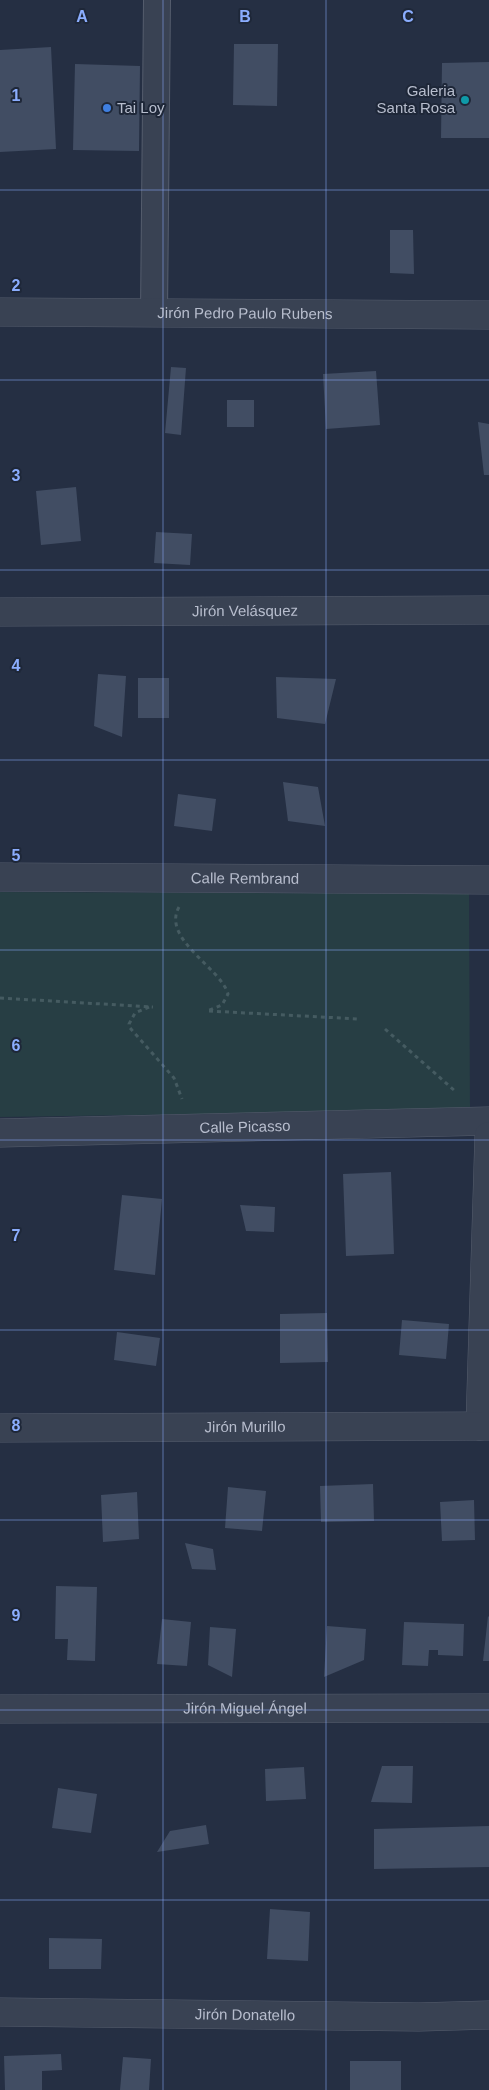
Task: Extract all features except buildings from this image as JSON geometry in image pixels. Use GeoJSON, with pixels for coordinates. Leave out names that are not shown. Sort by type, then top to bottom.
{"type":"FeatureCollection","features":[{"type":"Feature","properties":{"kind":"street"},"geometry":{"type":"LineString","coordinates":[[154,313],[156,0]]}},
{"type":"Feature","properties":{"kind":"street","name":"Jirón Pedro Paulo Rubens"},"geometry":{"type":"LineString","coordinates":[[0,312],[489,315]]}},
{"type":"Feature","properties":{"kind":"street","name":"Jirón Velásquez"},"geometry":{"type":"LineString","coordinates":[[0,612],[489,610]]}},
{"type":"Feature","properties":{"kind":"street","name":"Calle Rembrand"},"geometry":{"type":"LineString","coordinates":[[0,877],[489,880]]}},
{"type":"Feature","properties":{"kind":"street","name":"Calle Picasso"},"geometry":{"type":"LineString","coordinates":[[0,1133],[489,1122]]}},
{"type":"Feature","properties":{"kind":"street"},"geometry":{"type":"LineString","coordinates":[[485,1426],[489,1136]]}},
{"type":"Feature","properties":{"kind":"street","name":"Jirón Murillo"},"geometry":{"type":"LineString","coordinates":[[0,1428],[485,1426]]}},
{"type":"Feature","properties":{"kind":"street","name":"Jirón Miguel Ángel"},"geometry":{"type":"LineString","coordinates":[[0,1709],[489,1708]]}},
{"type":"Feature","properties":{"kind":"street","name":"Jirón Donatello"},"geometry":{"type":"LineString","coordinates":[[0,2012],[419,2017],[489,2015]]}},
{"type":"Feature","properties":{"kind":"path"},"geometry":{"type":"LineString","coordinates":[[212,879],[184,899],[175,917],[179,931],[186,944],[227,989],[228,994],[222,1005],[207,1011],[359,1020]]}},
{"type":"Feature","properties":{"kind":"path"},"geometry":{"type":"LineString","coordinates":[[0,998],[151,1007],[135,1013],[129,1024],[130,1028],[174,1078],[182,1100],[173,1119],[158,1130]]}},
{"type":"Feature","properties":{"kind":"path"},"geometry":{"type":"LineString","coordinates":[[384,1029],[459,1094]]}},
{"type":"Feature","properties":{"kind":"green space"},"geometry":{"type":"Polygon","coordinates":[[[0,892],[469,894],[470,1110],[0,1117],[0,892]]]}},
{"type":"Feature","properties":{"kind":"place","name":"Galeria Santa Rosa"},"geometry":{"type":"Point","coordinates":[465,100]}},
{"type":"Feature","properties":{"kind":"place","name":"Tai Loy"},"geometry":{"type":"Point","coordinates":[107,108]}}]}
